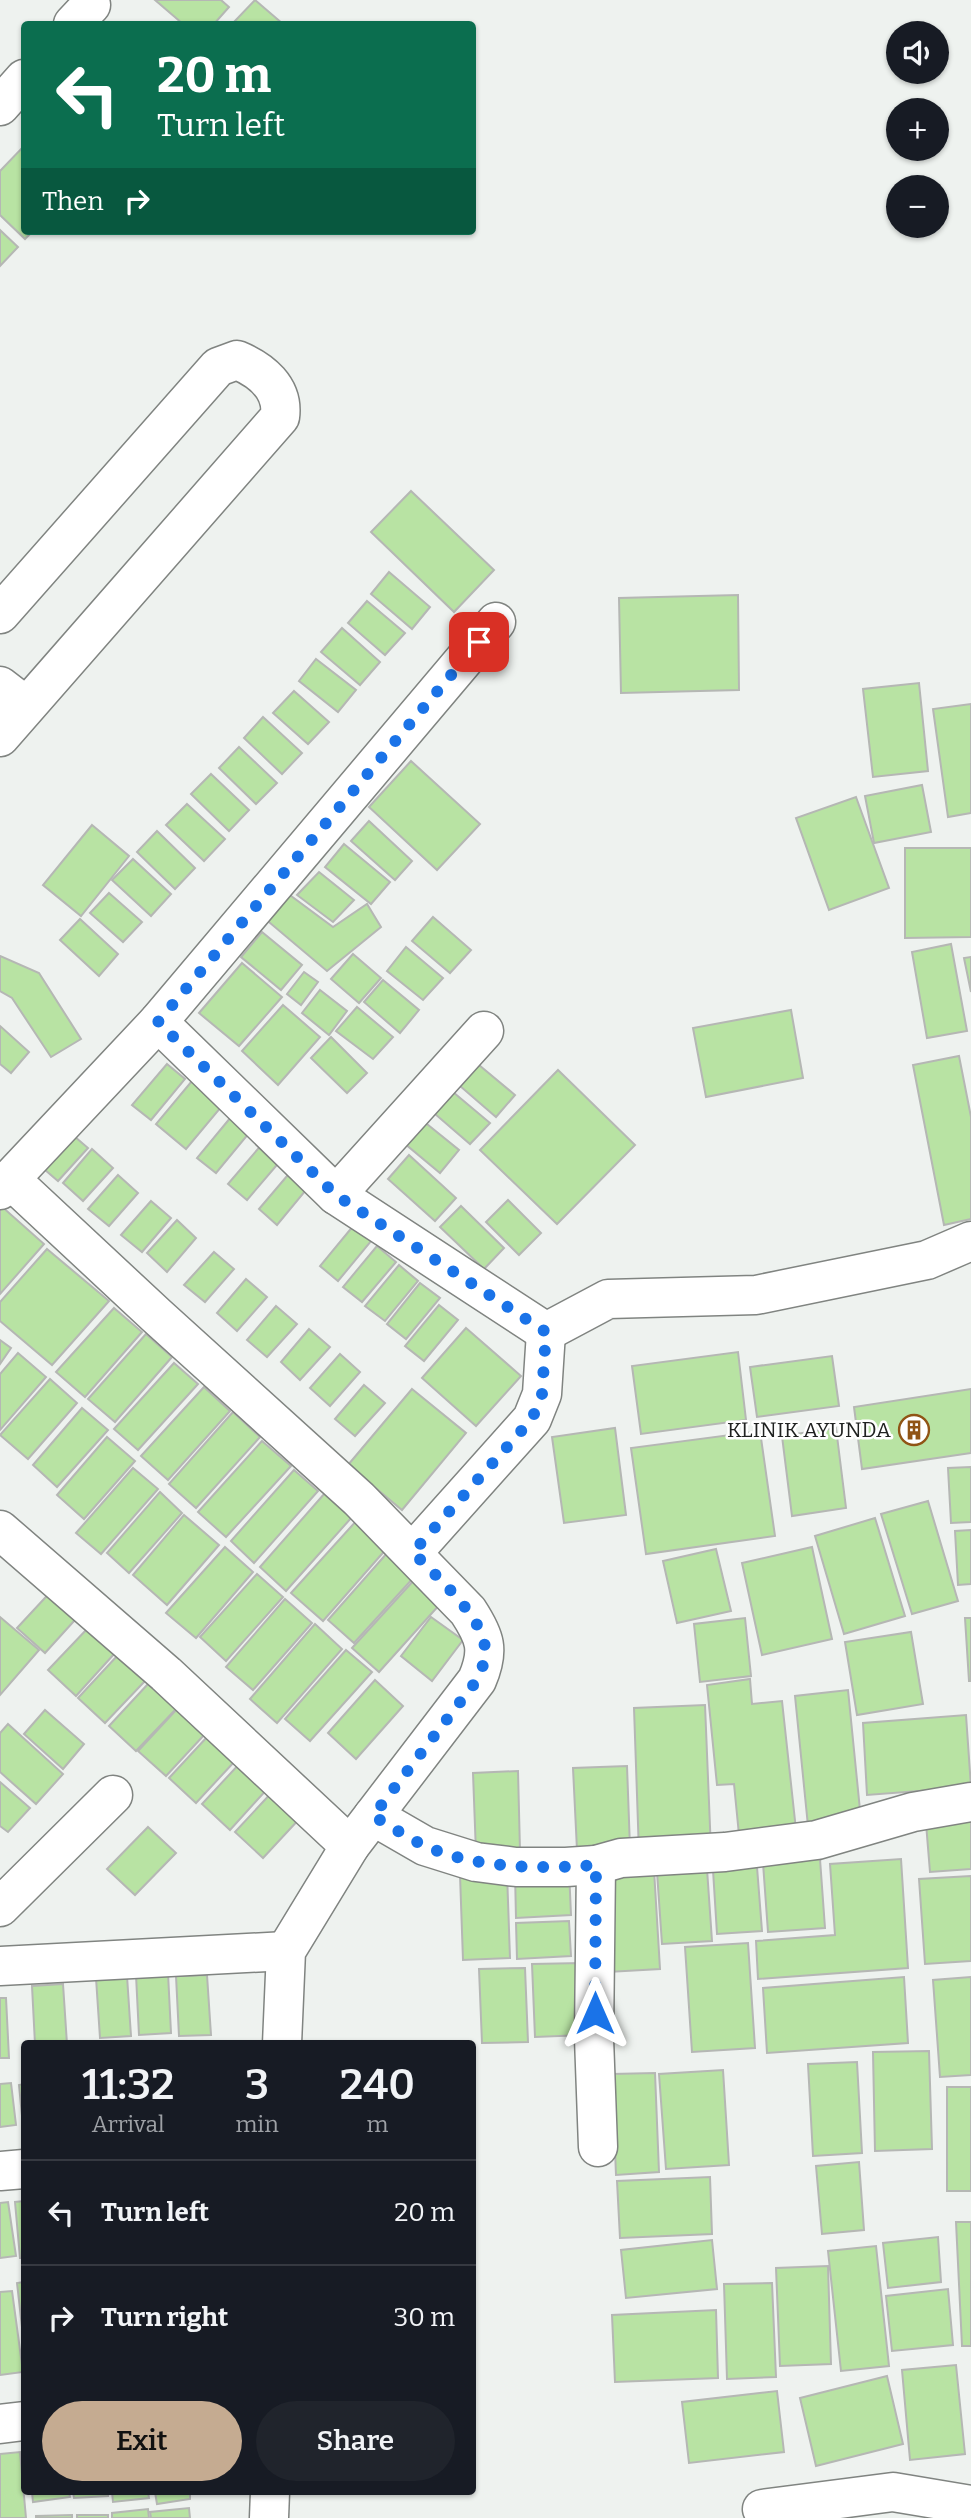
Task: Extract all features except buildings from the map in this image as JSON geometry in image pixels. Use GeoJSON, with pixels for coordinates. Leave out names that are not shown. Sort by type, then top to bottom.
{"type":"FeatureCollection","features":[{"type":"Feature","properties":{"kind":"street"},"geometry":{"type":"LineString","coordinates":[[0,106],[21,82]]}},
{"type":"Feature","properties":{"kind":"street"},"geometry":{"type":"LineString","coordinates":[[0,614],[218,367],[237,360],[253,366],[265,376],[277,391],[282,406],[280,417],[13,696],[0,737]]}},
{"type":"Feature","properties":{"kind":"street"},"geometry":{"type":"LineString","coordinates":[[282,2040],[286,1951],[362,1831],[477,1680],[484,1664],[482,1632],[468,1611],[359,1499],[157,1316],[5,1184],[158,1022],[496,622]]}},
{"type":"Feature","properties":{"kind":"street"},"geometry":{"type":"LineString","coordinates":[[158,1022],[336,1195],[546,1332]]}},
{"type":"Feature","properties":{"kind":"street"},"geometry":{"type":"LineString","coordinates":[[336,1195],[484,1031]]}},
{"type":"Feature","properties":{"kind":"street"},"geometry":{"type":"LineString","coordinates":[[546,1332],[608,1299],[756,1295],[927,1260],[971,1241]]}},
{"type":"Feature","properties":{"kind":"street"},"geometry":{"type":"LineString","coordinates":[[413,1552],[532,1419],[542,1394],[546,1332]]}},
{"type":"Feature","properties":{"kind":"street"},"geometry":{"type":"LineString","coordinates":[[6,1547],[362,1831],[476,1862],[516,1867],[596,1865],[621,1858],[725,1852],[817,1840],[914,1812],[971,1802]]}},
{"type":"Feature","properties":{"kind":"street"},"geometry":{"type":"LineString","coordinates":[[0,1907],[113,1795]]}},
{"type":"Feature","properties":{"kind":"street"},"geometry":{"type":"LineString","coordinates":[[596,1865],[594,2038],[598,2147]]}},
{"type":"Feature","properties":{"kind":"street"},"geometry":{"type":"LineString","coordinates":[[0,1966],[286,1951]]}},
{"type":"Feature","properties":{"kind":"street"},"geometry":{"type":"LineString","coordinates":[[0,2171],[21,2169]]}},
{"type":"Feature","properties":{"kind":"street"},"geometry":{"type":"LineString","coordinates":[[0,2424],[21,2421]]}},
{"type":"Feature","properties":{"kind":"street"},"geometry":{"type":"LineString","coordinates":[[762,2510],[893,2493],[971,2505]]}},
{"type":"Feature","properties":{"kind":"street"},"geometry":{"type":"LineString","coordinates":[[269,2518],[270,2495]]}},
{"type":"Feature","properties":{"kind":"place","name":"KLINIK AYUNDA"},"geometry":{"type":"Point","coordinates":[914,1430]}},
{"type":"Feature","properties":{"kind":"route"},"geometry":{"type":"LineString","coordinates":[[479,642],[158,1022],[336,1195],[546,1332],[542,1394],[532,1419],[413,1552],[468,1611],[482,1632],[484,1664],[477,1680],[373,1816],[425,1846],[476,1862],[516,1867],[596,1865],[595,2013]]}}]}
